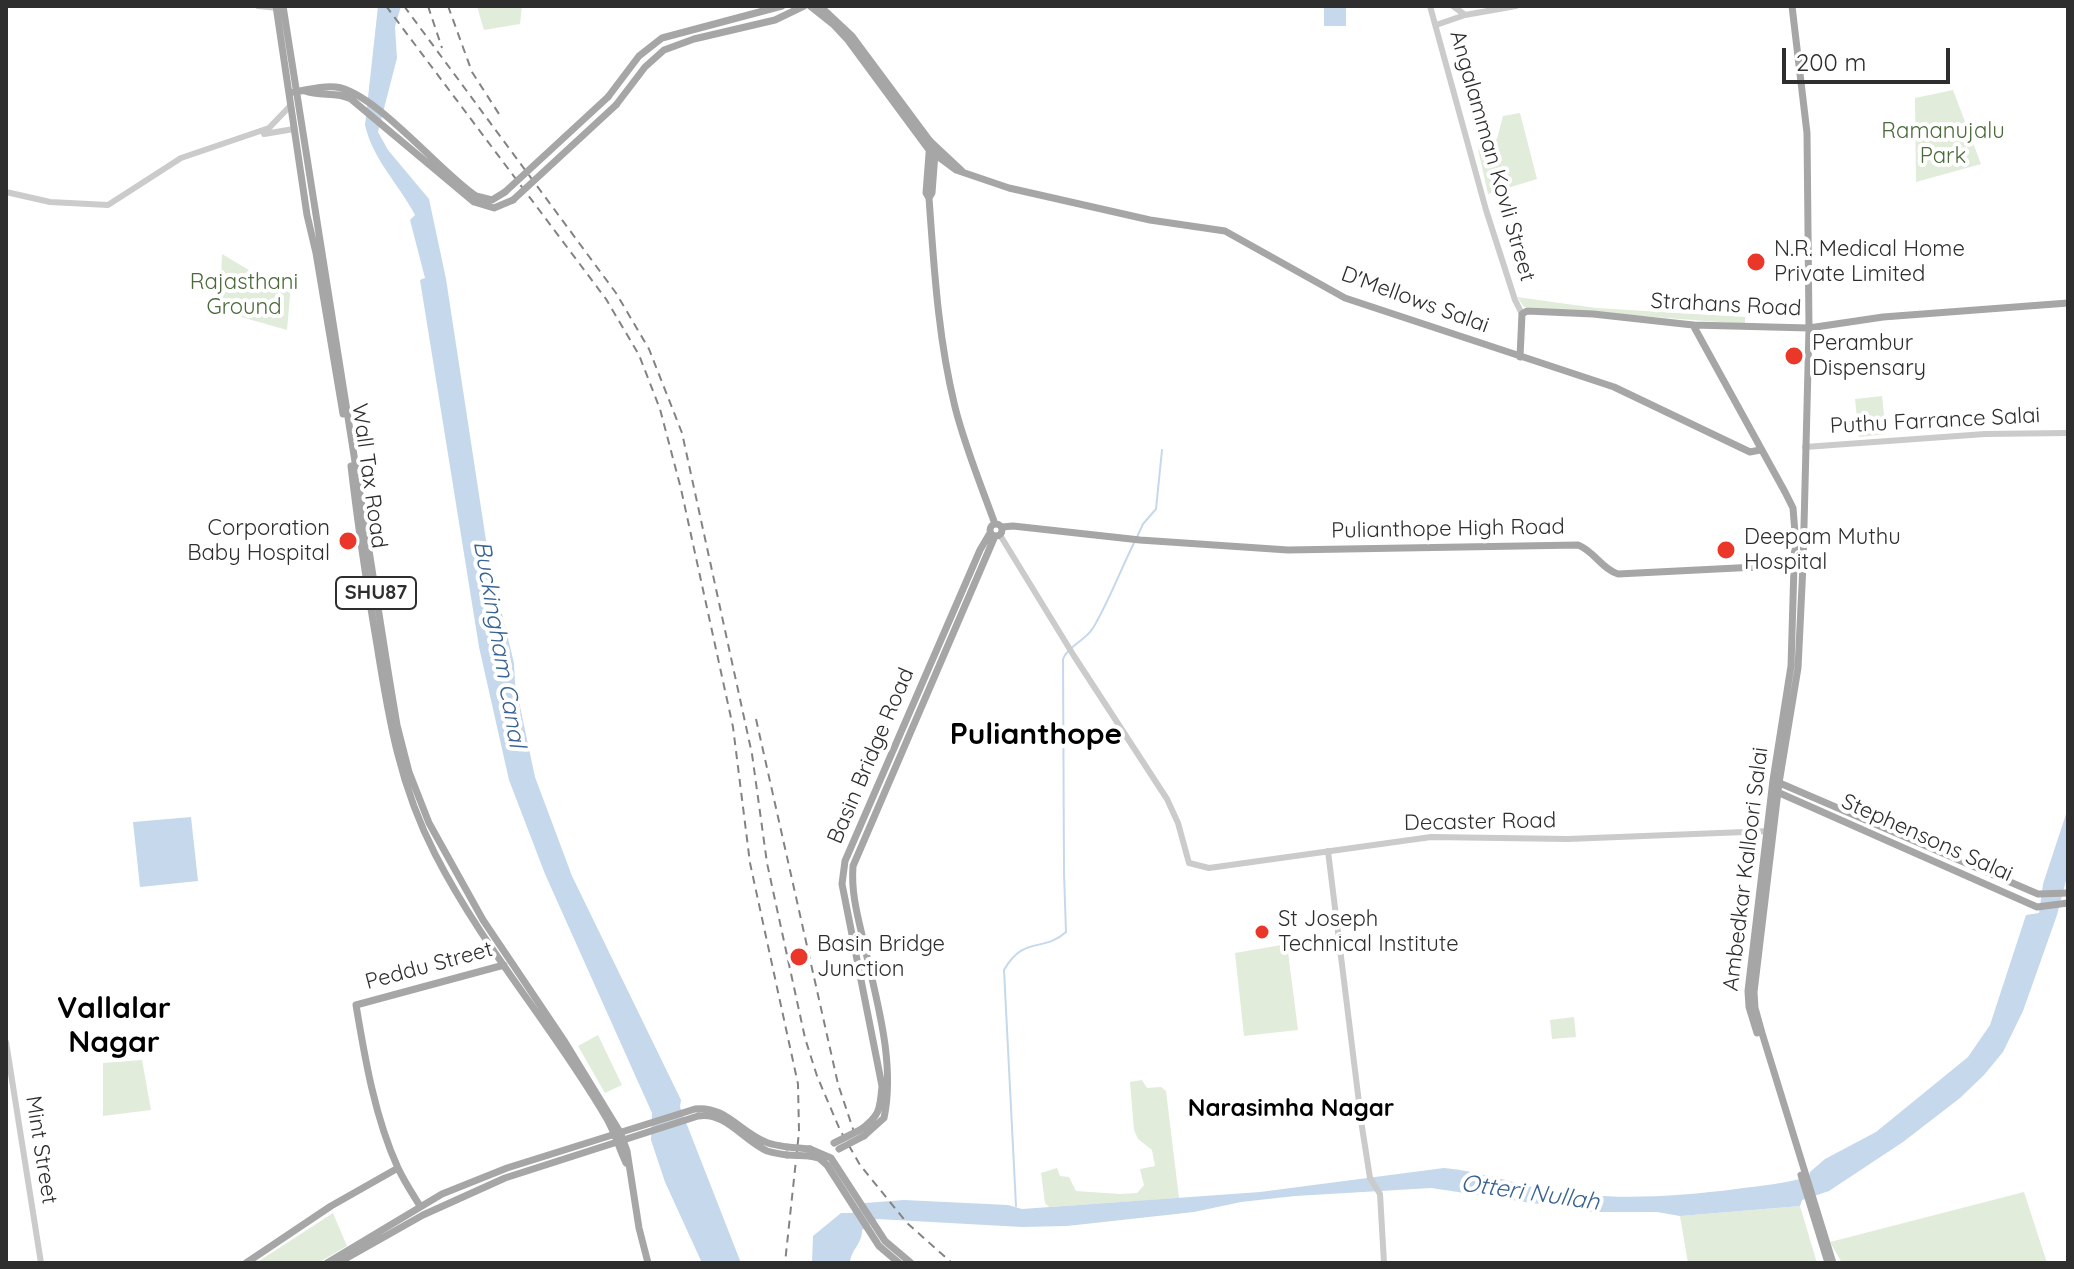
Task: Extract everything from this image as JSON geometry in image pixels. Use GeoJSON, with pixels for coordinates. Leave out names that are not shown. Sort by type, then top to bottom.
{"type":"FeatureCollection","features":[{"type":"Feature","properties":{"kind":"main road"},"geometry":{"type":"LineString","coordinates":[[296,91],[344,95],[361,101],[476,196],[492,200],[505,192],[608,97],[639,56],[662,38],[782,6]]}},
{"type":"Feature","properties":{"kind":"main road"},"geometry":{"type":"LineString","coordinates":[[385,121],[474,202],[494,208],[513,200],[616,105],[645,67],[664,50],[775,20],[807,6],[834,25],[847,39],[932,149]]}},
{"type":"Feature","properties":{"kind":"main road"},"geometry":{"type":"LineString","coordinates":[[820,6],[852,36],[932,149],[926,193],[929,198],[936,294],[953,397],[969,456],[996,531]]}},
{"type":"Feature","properties":{"kind":"main road","name":"Ambedkar Kalloori Salai"},"geometry":{"type":"LineString","coordinates":[[1776,787],[1798,668],[1809,328],[1807,133],[1792,6]]}},
{"type":"Feature","properties":{"kind":"main road","name":"Wall Tax Road"},"geometry":{"type":"LineString","coordinates":[[280,7],[399,734],[409,772],[429,823],[483,920],[512,961],[618,1137]]}},
{"type":"Feature","properties":{"kind":"main road","name":"Wall Tax Road"},"geometry":{"type":"LineString","coordinates":[[296,91],[290,106],[349,448],[391,735],[401,774],[437,857],[503,966],[562,1047],[618,1137]]}},
{"type":"Feature","properties":{"kind":"main road","name":"D'Mellows Salai"},"geometry":{"type":"LineString","coordinates":[[932,149],[956,170],[1009,188],[1150,220],[1225,231],[1345,298],[1614,387],[1750,452],[1760,450]]}},
{"type":"Feature","properties":{"kind":"main road","name":"Strahans Road"},"geometry":{"type":"LineString","coordinates":[[1522,314],[1531,310],[1693,325],[1809,328],[1883,317],[2068,303]]}},
{"type":"Feature","properties":{"kind":"main road"},"geometry":{"type":"LineString","coordinates":[[1520,357],[1522,314]]}},
{"type":"Feature","properties":{"kind":"main road","name":"Ambedkar Kalloori Salai"},"geometry":{"type":"LineString","coordinates":[[1693,325],[1793,508],[1791,666],[1770,831],[1755,1008],[1830,1263]]}},
{"type":"Feature","properties":{"kind":"main road","name":"Pulianthope High Road"},"geometry":{"type":"LineString","coordinates":[[996,531],[1035,528],[1136,540],[1288,550],[1578,545],[1588,549],[1609,570],[1618,574],[1803,565]]}},
{"type":"Feature","properties":{"kind":"main road","name":"Basin Bridge Road"},"geometry":{"type":"LineString","coordinates":[[862,1133],[884,1118],[887,1104],[886,1061],[851,887],[853,866],[996,531]]}},
{"type":"Feature","properties":{"kind":"main road","name":"Basin Bridge Road"},"geometry":{"type":"LineString","coordinates":[[862,1133],[879,1112],[882,1086],[842,884],[845,861],[980,550],[996,531]]}},
{"type":"Feature","properties":{"kind":"main road","name":"Stephensons Salai"},"geometry":{"type":"LineString","coordinates":[[1776,787],[2038,894],[2068,893]]}},
{"type":"Feature","properties":{"kind":"main road","name":"Stephensons Salai"},"geometry":{"type":"LineString","coordinates":[[1776,787],[2037,907],[2068,903]]}},
{"type":"Feature","properties":{"kind":"main road","name":"Peddu Street"},"geometry":{"type":"LineString","coordinates":[[398,1168],[372,1088],[356,1005],[512,961]]}},
{"type":"Feature","properties":{"kind":"main road"},"geometry":{"type":"LineString","coordinates":[[327,1263],[442,1194],[507,1168],[696,1112],[717,1117],[770,1152],[812,1152],[831,1158],[856,1205]]}},
{"type":"Feature","properties":{"kind":"main road"},"geometry":{"type":"LineString","coordinates":[[812,1152],[836,1146],[862,1133]]}},
{"type":"Feature","properties":{"kind":"main road"},"geometry":{"type":"LineString","coordinates":[[618,1137],[627,1151],[648,1263]]}},
{"type":"Feature","properties":{"kind":"main road"},"geometry":{"type":"LineString","coordinates":[[338,1263],[423,1215],[510,1176],[618,1137]]}},
{"type":"Feature","properties":{"kind":"main road"},"geometry":{"type":"LineString","coordinates":[[831,1158],[836,1146]]}},
{"type":"Feature","properties":{"kind":"main road"},"geometry":{"type":"LineString","coordinates":[[812,1152],[827,1165],[856,1205],[879,1246],[899,1263]]}},
{"type":"Feature","properties":{"kind":"main road"},"geometry":{"type":"LineString","coordinates":[[246,1263],[331,1206],[398,1168],[420,1206]]}},
{"type":"Feature","properties":{"kind":"main road"},"geometry":{"type":"LineString","coordinates":[[507,1168],[510,1176]]}},
{"type":"Feature","properties":{"kind":"main road"},"geometry":{"type":"LineString","coordinates":[[870,1226],[911,1263]]}},
{"type":"Feature","properties":{"kind":"street"},"geometry":{"type":"LineString","coordinates":[[258,6],[280,7]]}},
{"type":"Feature","properties":{"kind":"street","name":"Angalamman Kovli Street"},"geometry":{"type":"LineString","coordinates":[[1430,6],[1486,210],[1522,314]]}},
{"type":"Feature","properties":{"kind":"street"},"geometry":{"type":"LineString","coordinates":[[1453,6],[1465,15]]}},
{"type":"Feature","properties":{"kind":"street"},"geometry":{"type":"LineString","coordinates":[[1436,25],[1465,15],[1516,6]]}},
{"type":"Feature","properties":{"kind":"street"},"geometry":{"type":"LineString","coordinates":[[257,135],[275,124],[290,106]]}},
{"type":"Feature","properties":{"kind":"street"},"geometry":{"type":"LineString","coordinates":[[6,192],[50,202],[108,205],[181,158],[222,143],[294,129]]}},
{"type":"Feature","properties":{"kind":"street","name":"Puthu Farrance Salai"},"geometry":{"type":"LineString","coordinates":[[1805,447],[1985,434],[2068,433]]}},
{"type":"Feature","properties":{"kind":"street","name":"Decaster Road"},"geometry":{"type":"LineString","coordinates":[[996,531],[1167,799],[1178,823],[1189,863],[1209,868],[1431,837],[1568,839],[1770,831]]}},
{"type":"Feature","properties":{"kind":"street"},"geometry":{"type":"LineString","coordinates":[[1328,851],[1370,1178],[1380,1194],[1384,1263]]}},
{"type":"Feature","properties":{"kind":"street","name":"Mint Street"},"geometry":{"type":"LineString","coordinates":[[6,1042],[41,1263]]}},
{"type":"Feature","properties":{"kind":"green space"},"geometry":{"type":"Polygon","coordinates":[[[477,6],[522,6],[520,24],[484,30],[477,6]]]}},
{"type":"Feature","properties":{"kind":"green space","name":"Ramanujalu Park"},"geometry":{"type":"Polygon","coordinates":[[[1953,90],[1981,164],[1916,182],[1915,98],[1953,90]]]}},
{"type":"Feature","properties":{"kind":"green space"},"geometry":{"type":"Polygon","coordinates":[[[1520,113],[1537,179],[1488,194],[1478,149],[1497,139],[1503,116],[1520,113]]]}},
{"type":"Feature","properties":{"kind":"green space","name":"Rajasthani Ground"},"geometry":{"type":"Polygon","coordinates":[[[222,254],[269,282],[291,284],[287,330],[220,311],[222,254]]]}},
{"type":"Feature","properties":{"kind":"green space"},"geometry":{"type":"Polygon","coordinates":[[[1517,297],[1596,308],[1745,317],[1745,324],[1524,307],[1517,297]]]}},
{"type":"Feature","properties":{"kind":"green space"},"geometry":{"type":"Polygon","coordinates":[[[1882,396],[1886,434],[1859,437],[1855,399],[1882,396]]]}},
{"type":"Feature","properties":{"kind":"green space"},"geometry":{"type":"Polygon","coordinates":[[[1287,944],[1298,1030],[1244,1036],[1235,953],[1287,944]]]}},
{"type":"Feature","properties":{"kind":"green space"},"geometry":{"type":"Polygon","coordinates":[[[1574,1017],[1576,1037],[1552,1039],[1550,1020],[1574,1017]]]}},
{"type":"Feature","properties":{"kind":"green space"},"geometry":{"type":"Polygon","coordinates":[[[598,1035],[622,1085],[605,1093],[578,1046],[598,1035]]]}},
{"type":"Feature","properties":{"kind":"green space"},"geometry":{"type":"Polygon","coordinates":[[[142,1060],[151,1110],[103,1116],[103,1063],[142,1060]]]}},
{"type":"Feature","properties":{"kind":"green space"},"geometry":{"type":"Polygon","coordinates":[[[1142,1080],[1147,1088],[1161,1087],[1166,1091],[1179,1198],[1049,1207],[1045,1203],[1041,1173],[1057,1168],[1060,1176],[1069,1177],[1076,1191],[1137,1193],[1144,1185],[1140,1169],[1155,1166],[1152,1150],[1138,1139],[1134,1130],[1130,1082],[1142,1080]]]}},
{"type":"Feature","properties":{"kind":"green space"},"geometry":{"type":"Polygon","coordinates":[[[2024,1192],[2047,1263],[1842,1263],[1830,1242],[2024,1192]]]}},
{"type":"Feature","properties":{"kind":"green space"},"geometry":{"type":"Polygon","coordinates":[[[1800,1206],[1817,1263],[1688,1263],[1680,1216],[1800,1206]]]}},
{"type":"Feature","properties":{"kind":"green space"},"geometry":{"type":"Polygon","coordinates":[[[333,1213],[347,1246],[318,1263],[256,1263],[333,1213]]]}},
{"type":"Feature","properties":{"kind":"water","name":"Buckingham Canal"},"geometry":{"type":"Polygon","coordinates":[[[378,6],[401,6],[395,27],[397,58],[378,132],[388,150],[429,199],[446,279],[489,560],[514,663],[515,683],[535,777],[572,876],[681,1100],[680,1107],[741,1263],[702,1263],[665,1182],[651,1140],[652,1113],[545,874],[509,780],[479,647],[420,280],[425,278],[410,220],[415,215],[380,161],[365,125],[378,6]]]}},
{"type":"Feature","properties":{"kind":"water"},"geometry":{"type":"Polygon","coordinates":[[[1324,6],[1346,6],[1346,26],[1324,26],[1324,6]]]}},
{"type":"Feature","properties":{"kind":"water","name":"Otteri Nullah"},"geometry":{"type":"Polygon","coordinates":[[[2068,808],[2068,873],[2057,915],[2023,1011],[2003,1052],[1960,1098],[1903,1142],[1829,1191],[1802,1200],[1800,1206],[1680,1216],[1657,1212],[1593,1212],[1431,1188],[1295,1196],[1241,1202],[1194,1212],[1067,1226],[1022,1227],[877,1219],[862,1230],[850,1263],[812,1263],[813,1236],[841,1213],[852,1213],[865,1203],[904,1200],[1008,1205],[1022,1209],[1260,1192],[1444,1168],[1546,1190],[1617,1197],[1713,1192],[1809,1177],[1810,1172],[1825,1159],[1876,1132],[1968,1057],[1990,1025],[2026,915],[2039,913],[2043,884],[2068,808]]]}},
{"type":"Feature","properties":{"kind":"water"},"geometry":{"type":"Polygon","coordinates":[[[191,817],[198,881],[140,887],[133,822],[191,817]]]}},
{"type":"Feature","properties":{"kind":"waterway"},"geometry":{"type":"LineString","coordinates":[[1137,537],[1156,509],[1162,450]]}},
{"type":"Feature","properties":{"kind":"waterway"},"geometry":{"type":"LineString","coordinates":[[1016,1206],[1004,970],[1019,952],[1049,942],[1066,932],[1063,659],[1093,628],[1134,543]]}},
{"type":"Feature","properties":{"kind":"railway"},"geometry":{"type":"LineString","coordinates":[[386,6],[606,299],[639,355],[660,409],[681,489],[733,727],[750,863],[798,1084],[799,1132],[785,1263]]}},
{"type":"Feature","properties":{"kind":"railway"},"geometry":{"type":"LineString","coordinates":[[404,6],[616,293],[649,349],[682,433],[752,754],[767,863],[805,1038],[817,1076],[840,1130],[860,1165],[907,1223],[952,1263]]}},
{"type":"Feature","properties":{"kind":"railway"},"geometry":{"type":"LineString","coordinates":[[428,6],[442,48]]}},
{"type":"Feature","properties":{"kind":"railway"},"geometry":{"type":"LineString","coordinates":[[448,6],[472,72],[499,114]]}},
{"type":"Feature","properties":{"kind":"railway"},"geometry":{"type":"LineString","coordinates":[[756,719],[838,1084],[855,1135]]}},
{"type":"Feature","properties":{"kind":"place","name":"N.R. Medical Home Private Limited"},"geometry":{"type":"Point","coordinates":[1756,262]}},
{"type":"Feature","properties":{"kind":"place","name":"Perambur Dispensary"},"geometry":{"type":"Point","coordinates":[1794,356]}},
{"type":"Feature","properties":{"kind":"place","name":"Corporation Baby Hospital"},"geometry":{"type":"Point","coordinates":[348,541]}},
{"type":"Feature","properties":{"kind":"place","name":"Deepam Muthu Hospital"},"geometry":{"type":"Point","coordinates":[1726,550]}},
{"type":"Feature","properties":{"kind":"place","name":"St Joseph Technical Institute"},"geometry":{"type":"Point","coordinates":[1262,932]}},
{"type":"Feature","properties":{"kind":"place","name":"Basin Bridge Junction"},"geometry":{"type":"Point","coordinates":[799,957]}},
{"type":"Feature","properties":{"kind":"district","name":"Pulianthope"},"geometry":{"type":"Point","coordinates":[1036,735]}},
{"type":"Feature","properties":{"kind":"district","name":"Vallalar Nagar"},"geometry":{"type":"Point","coordinates":[114,1026]}},
{"type":"Feature","properties":{"kind":"district","name":"Narasimha Nagar"},"geometry":{"type":"Point","coordinates":[1291,1109]}}]}
